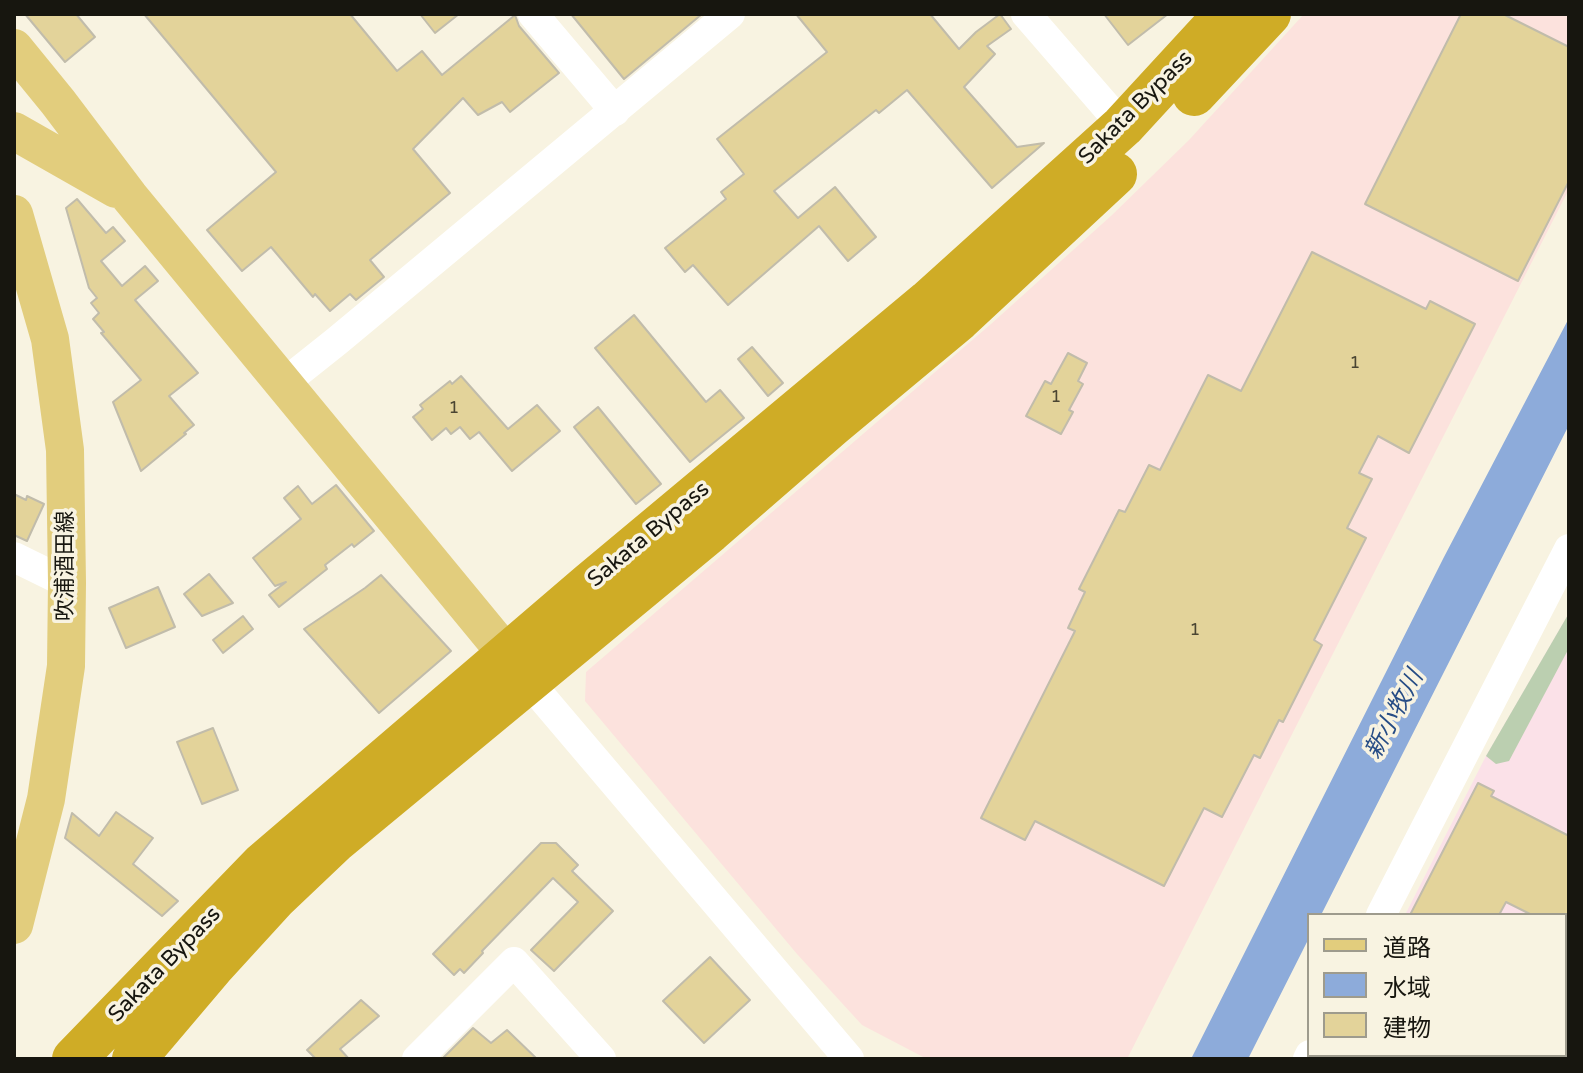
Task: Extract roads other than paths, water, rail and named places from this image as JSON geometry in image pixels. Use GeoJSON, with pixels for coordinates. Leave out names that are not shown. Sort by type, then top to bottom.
{"type":"FeatureCollection","features":[{"type":"Feature","properties":{"kind":"highway","name":"Sakata Bypass"},"geometry":{"type":"LineString","coordinates":[[518,668],[555,616],[928,302],[1123,126],[1226,14]]}},
{"type":"Feature","properties":{"kind":"highway","name":"Sakata Bypass"},"geometry":{"type":"LineString","coordinates":[[74,1059],[198,957],[282,869],[518,668],[710,531],[959,319],[1145,146],[1269,14]]}},
{"type":"Feature","properties":{"kind":"highway","name":"Sakata Bypass"},"geometry":{"type":"LineString","coordinates":[[134,1059],[198,957]]}},
{"type":"Feature","properties":{"kind":"highway"},"geometry":{"type":"LineString","coordinates":[[40,1059],[70,1023],[132,963],[198,957],[173,1059]]}},
{"type":"Feature","properties":{"kind":"main road"},"geometry":{"type":"LineString","coordinates":[[14,48],[129,196],[518,668]]}},
{"type":"Feature","properties":{"kind":"main road"},"geometry":{"type":"LineString","coordinates":[[14,131],[129,196]]}},
{"type":"Feature","properties":{"kind":"main road","name":"吹浦酒田線"},"geometry":{"type":"LineString","coordinates":[[14,214],[50,339],[65,450],[67,583],[66,666],[46,799],[15,922]]}},
{"type":"Feature","properties":{"kind":"street"},"geometry":{"type":"LineString","coordinates":[[533,14],[615,111]]}},
{"type":"Feature","properties":{"kind":"street"},"geometry":{"type":"LineString","coordinates":[[283,384],[730,14]]}},
{"type":"Feature","properties":{"kind":"street"},"geometry":{"type":"LineString","coordinates":[[1026,14],[1123,126]]}},
{"type":"Feature","properties":{"kind":"street"},"geometry":{"type":"LineString","coordinates":[[14,557],[67,583]]}},
{"type":"Feature","properties":{"kind":"street"},"geometry":{"type":"LineString","coordinates":[[1382,913],[1567,558]]}},
{"type":"Feature","properties":{"kind":"street"},"geometry":{"type":"LineString","coordinates":[[518,668],[849,1059]]}},
{"type":"Feature","properties":{"kind":"street"},"geometry":{"type":"LineString","coordinates":[[417,1059],[514,962],[601,1059]]}},
{"type":"Feature","properties":{"kind":"water","name":"新小牧川"},"geometry":{"type":"Polygon","coordinates":[[[1569,318],[1569,425],[1322,913],[1307,913],[1307,942],[1248,1059],[1191,1059],[1444,557],[1569,318]]]}}]}
